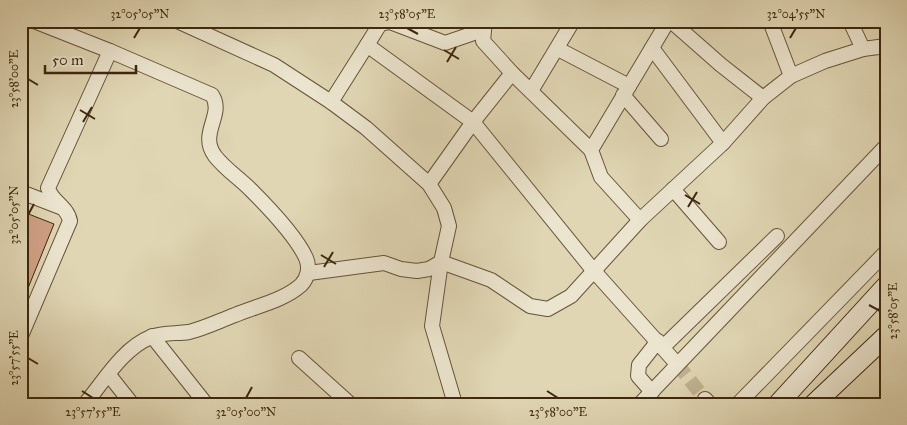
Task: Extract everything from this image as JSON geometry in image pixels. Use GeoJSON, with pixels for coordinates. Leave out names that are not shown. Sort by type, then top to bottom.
{"type":"FeatureCollection","features":[{"type":"Feature","properties":{"kind":"main road"},"geometry":{"type":"LineString","coordinates":[[778,404],[886,286]]}},
{"type":"Feature","properties":{"kind":"main road"},"geometry":{"type":"LineString","coordinates":[[814,404],[886,336]]}},
{"type":"Feature","properties":{"kind":"street"},"geometry":{"type":"LineString","coordinates":[[34,21],[212,95],[216,101],[208,137],[214,155],[252,190],[297,243],[307,260],[309,272],[301,285],[262,306],[210,326],[188,332],[152,336],[136,345],[85,404]]}},
{"type":"Feature","properties":{"kind":"street"},"geometry":{"type":"LineString","coordinates":[[177,21],[274,66],[331,102],[366,128],[429,184],[444,208],[449,226],[441,262],[432,326],[455,404]]}},
{"type":"Feature","properties":{"kind":"street"},"geometry":{"type":"LineString","coordinates":[[531,91],[558,49],[573,21]]}},
{"type":"Feature","properties":{"kind":"street"},"geometry":{"type":"LineString","coordinates":[[591,150],[670,21],[763,98]]}},
{"type":"Feature","properties":{"kind":"street"},"geometry":{"type":"LineString","coordinates":[[770,21],[791,76]]}},
{"type":"Feature","properties":{"kind":"street"},"geometry":{"type":"LineString","coordinates":[[850,21],[863,49]]}},
{"type":"Feature","properties":{"kind":"street"},"geometry":{"type":"LineString","coordinates":[[331,102],[380,24],[390,22],[445,43],[484,26],[483,41],[512,73],[591,150],[600,176],[640,220]]}},
{"type":"Feature","properties":{"kind":"street"},"geometry":{"type":"LineString","coordinates":[[367,45],[473,122],[593,270],[677,364]]}},
{"type":"Feature","properties":{"kind":"street"},"geometry":{"type":"LineString","coordinates":[[441,262],[491,280],[530,306],[548,309],[571,296],[640,220],[723,143],[763,98],[791,76],[825,61],[863,49],[886,46]]}},
{"type":"Feature","properties":{"kind":"street"},"geometry":{"type":"LineString","coordinates":[[652,48],[723,143]]}},
{"type":"Feature","properties":{"kind":"street"},"geometry":{"type":"LineString","coordinates":[[558,49],[626,91],[662,139]]}},
{"type":"Feature","properties":{"kind":"street"},"geometry":{"type":"LineString","coordinates":[[21,336],[69,228],[69,215],[49,193],[48,188],[110,51]]}},
{"type":"Feature","properties":{"kind":"street"},"geometry":{"type":"LineString","coordinates":[[429,184],[473,122],[512,73]]}},
{"type":"Feature","properties":{"kind":"street"},"geometry":{"type":"LineString","coordinates":[[640,404],[886,146]]}},
{"type":"Feature","properties":{"kind":"street"},"geometry":{"type":"LineString","coordinates":[[673,189],[719,242]]}},
{"type":"Feature","properties":{"kind":"street"},"geometry":{"type":"LineString","coordinates":[[21,192],[65,209]]}},
{"type":"Feature","properties":{"kind":"street"},"geometry":{"type":"LineString","coordinates":[[652,392],[638,376],[639,365],[777,236]]}},
{"type":"Feature","properties":{"kind":"street"},"geometry":{"type":"LineString","coordinates":[[738,404],[886,252]]}},
{"type":"Feature","properties":{"kind":"street"},"geometry":{"type":"LineString","coordinates":[[309,272],[384,263],[401,269],[417,271],[429,269],[441,262]]}},
{"type":"Feature","properties":{"kind":"street"},"geometry":{"type":"LineString","coordinates":[[152,336],[206,404]]}},
{"type":"Feature","properties":{"kind":"street"},"geometry":{"type":"LineString","coordinates":[[299,358],[350,404]]}},
{"type":"Feature","properties":{"kind":"street"},"geometry":{"type":"LineString","coordinates":[[109,375],[132,404]]}},
{"type":"Feature","properties":{"kind":"building"},"geometry":{"type":"Polygon","coordinates":[[[21,211],[54,224],[22,303],[21,303],[21,211]]]}},
{"type":"Feature","properties":{"kind":"tunnel"},"geometry":{"type":"LineString","coordinates":[[677,364],[705,399]]}}]}
